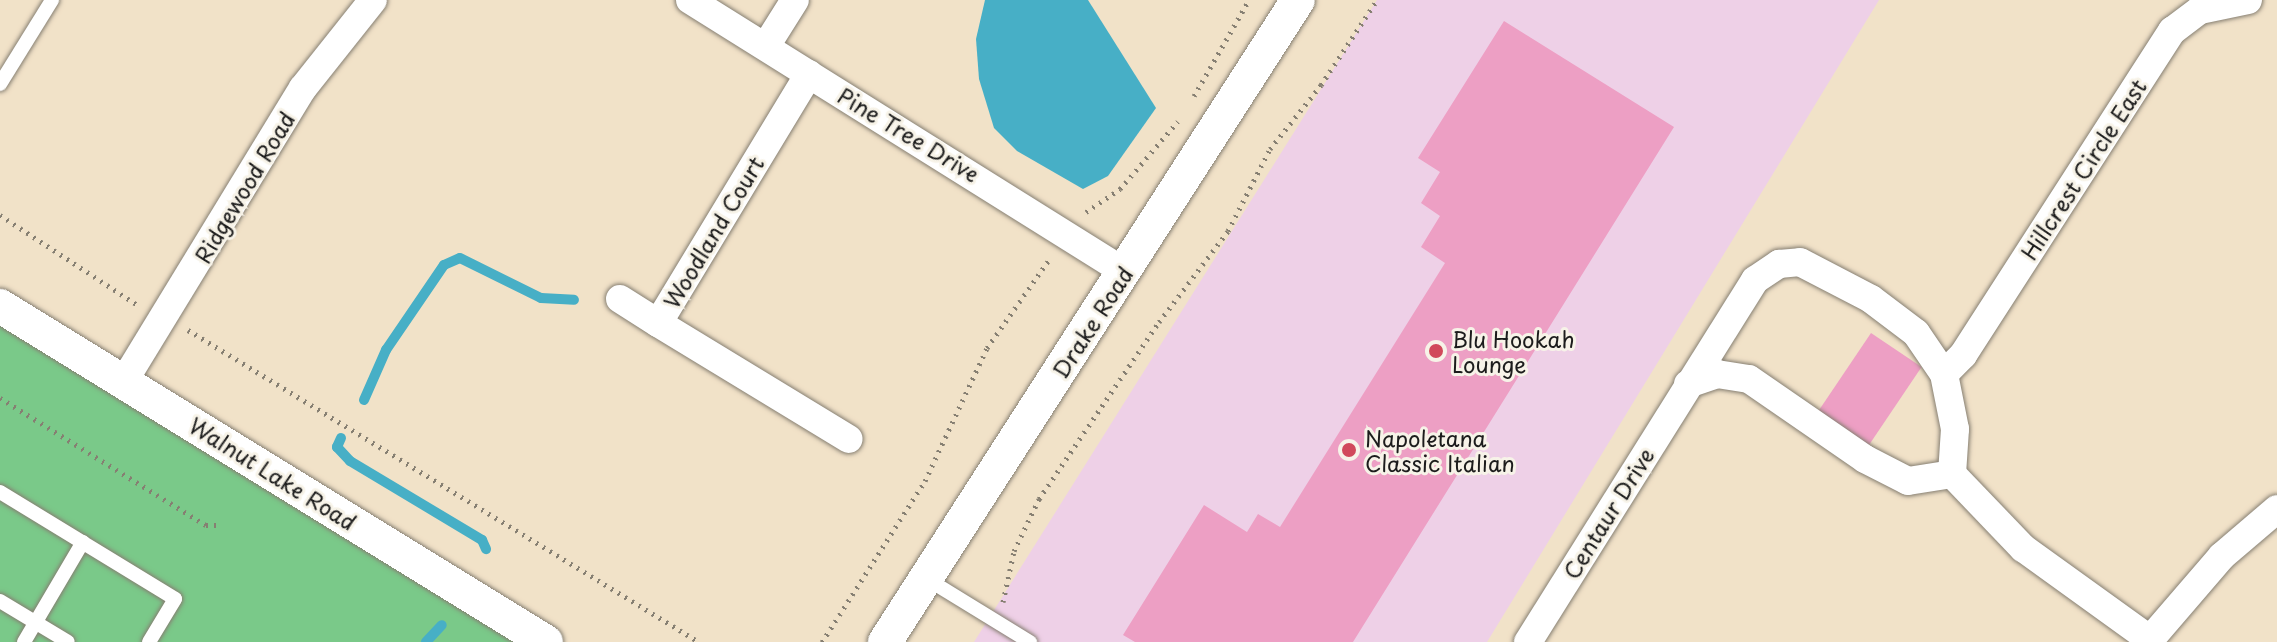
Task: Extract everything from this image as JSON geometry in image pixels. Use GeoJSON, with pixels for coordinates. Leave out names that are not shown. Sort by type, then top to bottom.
{"type":"FeatureCollection","features":[{"type":"Feature","properties":{"kind":"street","name":"Ridgewood Road"},"geometry":{"type":"LineString","coordinates":[[124,381],[303,88],[373,0]]}},
{"type":"Feature","properties":{"kind":"street","name":"Pine Tree Drive"},"geometry":{"type":"LineString","coordinates":[[690,0],[1125,272]]}},
{"type":"Feature","properties":{"kind":"street"},"geometry":{"type":"LineString","coordinates":[[766,46],[795,0]]}},
{"type":"Feature","properties":{"kind":"street","name":"Drake Road"},"geometry":{"type":"LineString","coordinates":[[885,642],[1298,0]]}},
{"type":"Feature","properties":{"kind":"street","name":"Hillcrest Circle East"},"geometry":{"type":"LineString","coordinates":[[1944,374],[1963,355],[2172,31],[2200,10],[2248,0]]}},
{"type":"Feature","properties":{"kind":"street","name":"Woodland Court"},"geometry":{"type":"LineString","coordinates":[[809,74],[658,323],[849,439]]}},
{"type":"Feature","properties":{"kind":"street","name":"Centaur Drive"},"geometry":{"type":"LineString","coordinates":[[1528,642],[1755,280],[1779,264],[1800,262],[1871,299],[1916,333],[1944,374]]}},
{"type":"Feature","properties":{"kind":"street"},"geometry":{"type":"LineString","coordinates":[[620,299],[658,323]]}},
{"type":"Feature","properties":{"kind":"street","name":"Walnut Lake Road"},"geometry":{"type":"LineString","coordinates":[[0,306],[546,642]]}},
{"type":"Feature","properties":{"kind":"street"},"geometry":{"type":"LineString","coordinates":[[1688,384],[1717,374],[1749,379],[1865,459],[1908,481],[1952,474]]}},
{"type":"Feature","properties":{"kind":"street"},"geometry":{"type":"LineString","coordinates":[[1944,374],[1955,429],[1952,474],[2023,548],[2148,640],[2222,556],[2277,509]]}},
{"type":"Feature","properties":{"kind":"lane"},"geometry":{"type":"LineString","coordinates":[[0,84],[52,0]]}},
{"type":"Feature","properties":{"kind":"lane"},"geometry":{"type":"LineString","coordinates":[[0,492],[175,599],[149,642]]}},
{"type":"Feature","properties":{"kind":"lane"},"geometry":{"type":"LineString","coordinates":[[24,642],[83,542]]}},
{"type":"Feature","properties":{"kind":"lane"},"geometry":{"type":"LineString","coordinates":[[926,578],[1030,642]]}},
{"type":"Feature","properties":{"kind":"lane"},"geometry":{"type":"LineString","coordinates":[[0,601],[68,642]]}},
{"type":"Feature","properties":{"kind":"path"},"geometry":{"type":"LineString","coordinates":[[1190,106],[1206,69],[1249,0]]}},
{"type":"Feature","properties":{"kind":"path"},"geometry":{"type":"LineString","coordinates":[[992,620],[1010,587],[1014,551],[1039,499],[1159,322],[1228,231],[1270,149],[1377,0]]}},
{"type":"Feature","properties":{"kind":"path"},"geometry":{"type":"LineString","coordinates":[[822,642],[925,481],[987,348],[1080,216],[1120,189],[1181,117]]}},
{"type":"Feature","properties":{"kind":"path"},"geometry":{"type":"LineString","coordinates":[[0,215],[127,300],[165,318],[699,642]]}},
{"type":"Feature","properties":{"kind":"path"},"geometry":{"type":"LineString","coordinates":[[0,398],[206,525],[220,525]]}},
{"type":"Feature","properties":{"kind":"shaded area"},"geometry":{"type":"Polygon","coordinates":[[[1377,0],[1879,0],[1487,642],[974,642],[1377,0]]]}},
{"type":"Feature","properties":{"kind":"green space"},"geometry":{"type":"Polygon","coordinates":[[[0,309],[547,642],[0,642],[0,309]]]}},
{"type":"Feature","properties":{"kind":"water"},"geometry":{"type":"Polygon","coordinates":[[[985,0],[1088,0],[1156,108],[1108,176],[1083,189],[1017,151],[994,128],[979,79],[976,39],[985,0]]]}},
{"type":"Feature","properties":{"kind":"building"},"geometry":{"type":"Polygon","coordinates":[[[1504,21],[1674,127],[1353,642],[1135,642],[1123,635],[1204,505],[1247,532],[1258,514],[1280,527],[1445,263],[1421,247],[1440,216],[1421,203],[1440,172],[1418,158],[1504,21]]]}},
{"type":"Feature","properties":{"kind":"building"},"geometry":{"type":"Polygon","coordinates":[[[1871,333],[1922,367],[1867,448],[1817,413],[1871,333]]]}},
{"type":"Feature","properties":{"kind":"waterway"},"geometry":{"type":"LineString","coordinates":[[364,400],[386,350],[444,265],[460,258],[541,298],[574,300]]}},
{"type":"Feature","properties":{"kind":"waterway"},"geometry":{"type":"LineString","coordinates":[[341,438],[337,447],[350,461],[482,540],[486,549]]}},
{"type":"Feature","properties":{"kind":"waterway"},"geometry":{"type":"LineString","coordinates":[[426,642],[442,625]]}},
{"type":"Feature","properties":{"kind":"place","name":"Blu Hookah Lounge"},"geometry":{"type":"Point","coordinates":[1436,351]}},
{"type":"Feature","properties":{"kind":"place","name":"Napoletana Classic Italian"},"geometry":{"type":"Point","coordinates":[1349,450]}}]}
